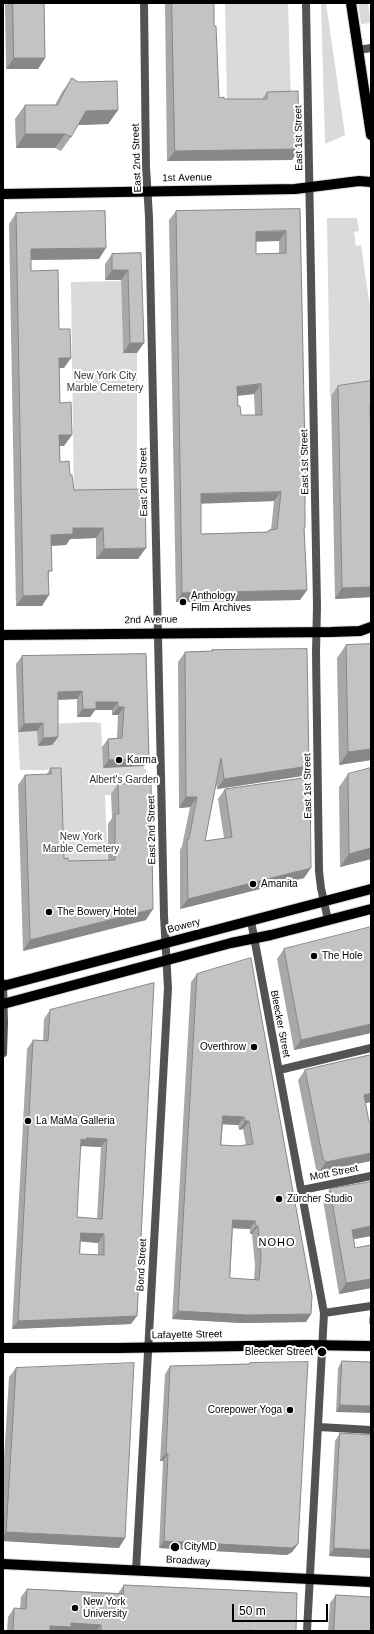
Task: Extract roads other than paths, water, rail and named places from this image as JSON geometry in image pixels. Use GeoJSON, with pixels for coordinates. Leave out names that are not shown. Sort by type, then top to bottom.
{"type":"FeatureCollection","features":[{"type":"Feature","properties":{"kind":"main road"},"geometry":{"type":"LineString","coordinates":[[351,3],[371,135]]}},
{"type":"Feature","properties":{"kind":"main road","name":"1st Avenue"},"geometry":{"type":"LineString","coordinates":[[3,194],[310,188],[371,182]]}},
{"type":"Feature","properties":{"kind":"main road","name":"2nd Avenue"},"geometry":{"type":"LineString","coordinates":[[3,634],[316,632],[360,631],[371,627]]}},
{"type":"Feature","properties":{"kind":"main road"},"geometry":{"type":"LineString","coordinates":[[360,631],[371,633]]}},
{"type":"Feature","properties":{"kind":"main road","name":"Bowery"},"geometry":{"type":"LineString","coordinates":[[3,986],[371,889]]}},
{"type":"Feature","properties":{"kind":"main road"},"geometry":{"type":"LineString","coordinates":[[3,1004],[230,943],[371,909]]}},
{"type":"Feature","properties":{"kind":"main road","name":"Lafayette Street"},"geometry":{"type":"LineString","coordinates":[[3,1348],[323,1345],[371,1346]]}},
{"type":"Feature","properties":{"kind":"main road","name":"Broadway"},"geometry":{"type":"LineString","coordinates":[[3,1564],[371,1582]]}},
{"type":"Feature","properties":{"kind":"street","name":"East 2nd Street"},"geometry":{"type":"LineString","coordinates":[[144,3],[166,961]]}},
{"type":"Feature","properties":{"kind":"street","name":"East 1st Street"},"geometry":{"type":"LineString","coordinates":[[306,3],[317,606],[319,871],[328,920]]}},
{"type":"Feature","properties":{"kind":"street"},"geometry":{"type":"LineString","coordinates":[[358,50],[371,48]]}},
{"type":"Feature","properties":{"kind":"street","name":"Bleecker Street"},"geometry":{"type":"LineString","coordinates":[[251,921],[324,1313],[307,1631]]}},
{"type":"Feature","properties":{"kind":"street","name":"Bond Street"},"geometry":{"type":"LineString","coordinates":[[136,1571],[168,988],[166,961]]}},
{"type":"Feature","properties":{"kind":"street"},"geometry":{"type":"LineString","coordinates":[[3,982],[3,1053]]}},
{"type":"Feature","properties":{"kind":"street"},"geometry":{"type":"LineString","coordinates":[[279,1070],[371,1048]]}},
{"type":"Feature","properties":{"kind":"street","name":"Mott Street"},"geometry":{"type":"LineString","coordinates":[[302,1190],[371,1176]]}},
{"type":"Feature","properties":{"kind":"street"},"geometry":{"type":"LineString","coordinates":[[324,1313],[371,1306]]}},
{"type":"Feature","properties":{"kind":"street"},"geometry":{"type":"LineString","coordinates":[[318,1427],[371,1430]]}},
{"type":"Feature","properties":{"kind":"place","name":"Anthology Film Archives"},"geometry":{"type":"Point","coordinates":[183,602]}},
{"type":"Feature","properties":{"kind":"place","name":"Karma"},"geometry":{"type":"Point","coordinates":[119,760]}},
{"type":"Feature","properties":{"kind":"place","name":"Amanita"},"geometry":{"type":"Point","coordinates":[253,884]}},
{"type":"Feature","properties":{"kind":"place","name":"The Bowery Hotel"},"geometry":{"type":"Point","coordinates":[49,912]}},
{"type":"Feature","properties":{"kind":"place","name":"The Hole"},"geometry":{"type":"Point","coordinates":[314,956]}},
{"type":"Feature","properties":{"kind":"place","name":"Overthrow"},"geometry":{"type":"Point","coordinates":[254,1047]}},
{"type":"Feature","properties":{"kind":"place","name":"La MaMa Galleria"},"geometry":{"type":"Point","coordinates":[28,1121]}},
{"type":"Feature","properties":{"kind":"place","name":"Zürcher Studio"},"geometry":{"type":"Point","coordinates":[279,1199]}},
{"type":"Feature","properties":{"kind":"place","name":"Bleecker Street"},"geometry":{"type":"Point","coordinates":[322,1352]}},
{"type":"Feature","properties":{"kind":"place","name":"Corepower Yoga"},"geometry":{"type":"Point","coordinates":[290,1410]}},
{"type":"Feature","properties":{"kind":"place","name":"CityMD"},"geometry":{"type":"Point","coordinates":[175,1547]}},
{"type":"Feature","properties":{"kind":"place","name":"New York University"},"geometry":{"type":"Point","coordinates":[75,1608]}},
{"type":"Feature","properties":{"kind":"district","name":"NOHO"},"geometry":{"type":"Point","coordinates":[277,1243]}},
{"type":"Feature","properties":{"kind":"park label","name":"New York City Marble Cemetery"},"geometry":{"type":"Point","coordinates":[105,382]}},
{"type":"Feature","properties":{"kind":"park label","name":"Albert's Garden"},"geometry":{"type":"Point","coordinates":[124,780]}},
{"type":"Feature","properties":{"kind":"park label","name":"New York Marble Cemetery"},"geometry":{"type":"Point","coordinates":[81,842]}}]}
